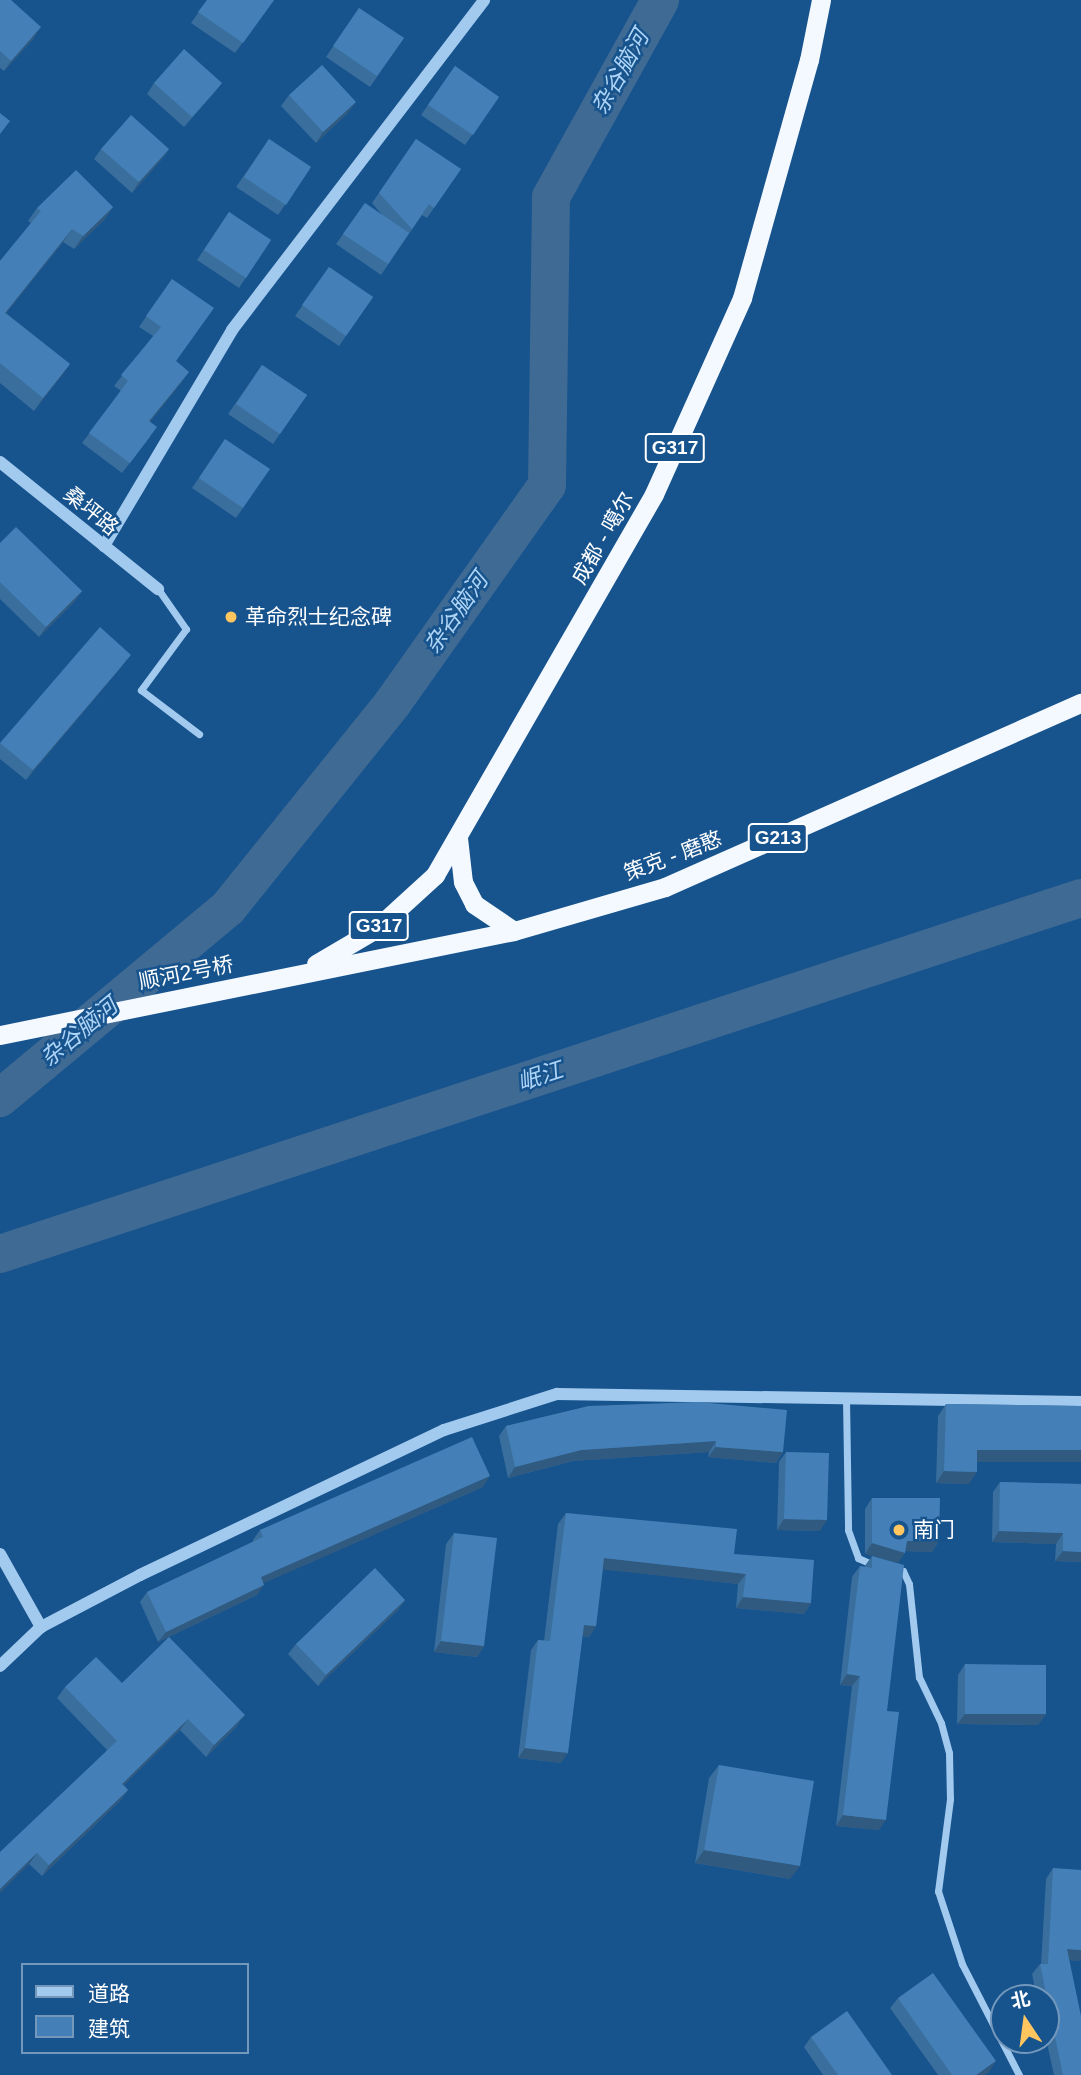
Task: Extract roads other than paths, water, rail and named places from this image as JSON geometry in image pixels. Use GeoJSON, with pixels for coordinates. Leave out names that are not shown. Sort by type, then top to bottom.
{"type":"FeatureCollection","features":[{"type":"Feature","properties":{"kind":"highway","name":"成都 - 噶尔"},"geometry":{"type":"LineString","coordinates":[[300,973],[377,928],[435,875],[654,494],[742,298],[809,60],[821,0]]}},
{"type":"Feature","properties":{"kind":"highway","name":"策克 - 磨憨"},"geometry":{"type":"LineString","coordinates":[[300,973],[514,931],[665,887],[1081,703]]}},
{"type":"Feature","properties":{"kind":"highway"},"geometry":{"type":"LineString","coordinates":[[458,838],[463,882],[474,904],[514,931]]}},
{"type":"Feature","properties":{"kind":"highway","name":"顺河2号桥"},"geometry":{"type":"LineString","coordinates":[[0,1035],[300,973]]}},
{"type":"Feature","properties":{"kind":"street"},"geometry":{"type":"LineString","coordinates":[[104,546],[232,330],[484,0]]}},
{"type":"Feature","properties":{"kind":"street","name":"桑坪路"},"geometry":{"type":"LineString","coordinates":[[0,462],[158,589]]}},
{"type":"Feature","properties":{"kind":"street"},"geometry":{"type":"LineString","coordinates":[[158,589],[186,629],[141,690],[199,734]]}},
{"type":"Feature","properties":{"kind":"street"},"geometry":{"type":"LineString","coordinates":[[0,1666],[41,1627],[444,1430],[557,1394],[1081,1402]]}},
{"type":"Feature","properties":{"kind":"street"},"geometry":{"type":"LineString","coordinates":[[846,1398],[848,1530],[858,1558],[903,1571],[909,1584],[919,1677],[941,1723],[949,1753],[950,1799],[938,1891],[962,1964],[1019,2075]]}},
{"type":"Feature","properties":{"kind":"street"},"geometry":{"type":"LineString","coordinates":[[0,1554],[41,1627]]}},
{"type":"Feature","properties":{"kind":"waterway","name":"杂谷脑河"},"geometry":{"type":"LineString","coordinates":[[0,1098],[228,908],[392,704],[547,485],[551,197],[660,0]]}},
{"type":"Feature","properties":{"kind":"waterway","name":"岷江"},"geometry":{"type":"LineString","coordinates":[[0,1254],[1081,898]]}},
{"type":"Feature","properties":{"kind":"place","name":"革命烈士纪念碑"},"geometry":{"type":"Point","coordinates":[231,617]}},
{"type":"Feature","properties":{"kind":"place","name":"南门"},"geometry":{"type":"Point","coordinates":[899,1530]}}]}
